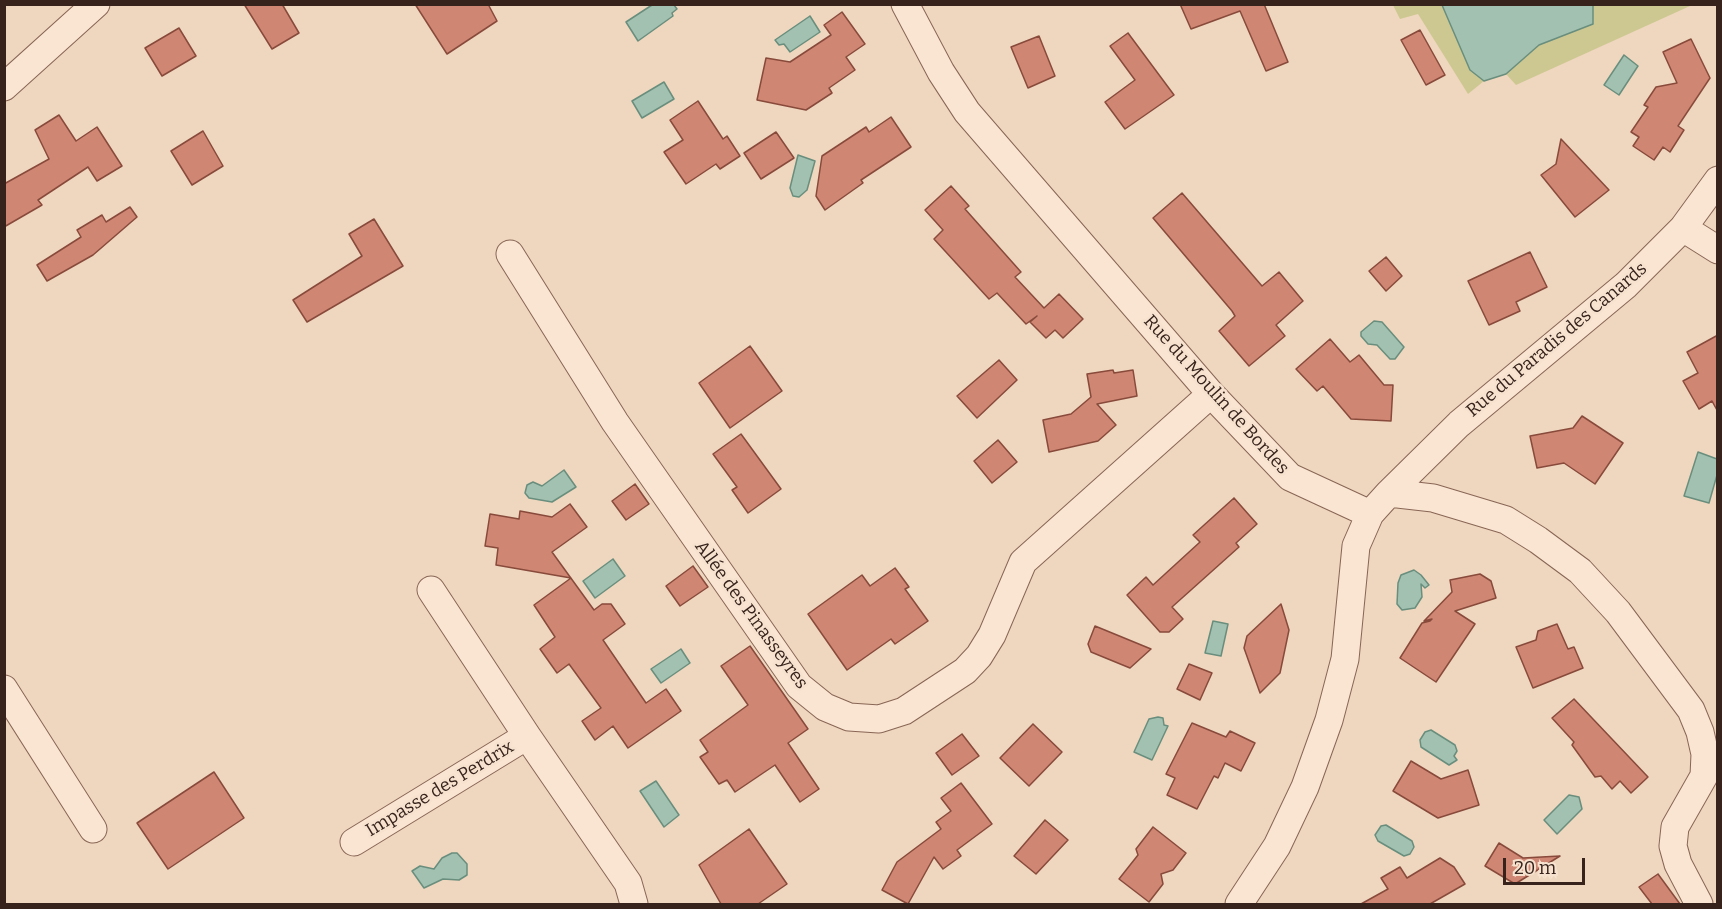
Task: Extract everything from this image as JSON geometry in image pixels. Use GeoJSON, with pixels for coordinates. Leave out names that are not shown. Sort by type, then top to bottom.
{"type":"FeatureCollection","features":[{"type":"Feature","properties":{"kind":"street"},"geometry":{"type":"LineString","coordinates":[[4,87],[96,4]]}},
{"type":"Feature","properties":{"kind":"street","name":"Rue du Moulin de Bordes"},"geometry":{"type":"LineString","coordinates":[[905,4],[940,72],[967,112],[1211,394],[1290,477],[1370,514]]}},
{"type":"Feature","properties":{"kind":"street","name":"Rue du Paradis des Canards"},"geometry":{"type":"LineString","coordinates":[[1389,493],[1460,424],[1626,285],[1683,228],[1718,180]]}},
{"type":"Feature","properties":{"kind":"street"},"geometry":{"type":"LineString","coordinates":[[1683,228],[1718,250]]}},
{"type":"Feature","properties":{"kind":"street","name":"Allée des Pinasseyres"},"geometry":{"type":"LineString","coordinates":[[510,254],[615,422],[799,686],[825,707],[849,717],[879,719],[904,711],[965,671],[979,656],[992,635],[1023,562],[1211,394]]}},
{"type":"Feature","properties":{"kind":"street"},"geometry":{"type":"LineString","coordinates":[[1239,904],[1282,836],[1305,787],[1329,720],[1345,659],[1356,546],[1370,514],[1389,493],[1433,498],[1506,520],[1580,571],[1618,612],[1691,710],[1700,732],[1705,754],[1704,776],[1675,827],[1673,846],[1678,864],[1699,904]]}},
{"type":"Feature","properties":{"kind":"street","name":"Impasse des Perdrix"},"geometry":{"type":"LineString","coordinates":[[430,590],[526,736],[628,884],[634,904]]}},
{"type":"Feature","properties":{"kind":"street"},"geometry":{"type":"LineString","coordinates":[[4,689],[93,829]]}},
{"type":"Feature","properties":{"kind":"street","name":"Impasse des Perdrix"},"geometry":{"type":"LineString","coordinates":[[354,842],[526,736]]}},
{"type":"Feature","properties":{"kind":"shaded area"},"geometry":{"type":"Polygon","coordinates":[[[652,5],[674,5],[677,9],[672,13],[673,16],[638,41],[626,22],[652,5]]]}},
{"type":"Feature","properties":{"kind":"shaded area"},"geometry":{"type":"Polygon","coordinates":[[[1393,5],[1442,5],[1470,70],[1484,81],[1468,94],[1418,14],[1400,19],[1393,5]]]}},
{"type":"Feature","properties":{"kind":"shaded area"},"geometry":{"type":"Polygon","coordinates":[[[1442,5],[1593,5],[1593,24],[1539,45],[1506,74],[1484,81],[1470,70],[1442,5]]]}},
{"type":"Feature","properties":{"kind":"shaded area"},"geometry":{"type":"Polygon","coordinates":[[[1593,5],[1690,6],[1516,85],[1506,74],[1539,45],[1593,24],[1593,5]]]}},
{"type":"Feature","properties":{"kind":"shaded area"},"geometry":{"type":"Polygon","coordinates":[[[810,16],[820,32],[790,52],[784,44],[779,45],[775,40],[810,16]]]}},
{"type":"Feature","properties":{"kind":"shaded area"},"geometry":{"type":"Polygon","coordinates":[[[1624,55],[1638,66],[1619,95],[1604,85],[1624,55]]]}},
{"type":"Feature","properties":{"kind":"shaded area"},"geometry":{"type":"Polygon","coordinates":[[[664,82],[674,99],[642,118],[632,101],[664,82]]]}},
{"type":"Feature","properties":{"kind":"shaded area"},"geometry":{"type":"Polygon","coordinates":[[[798,155],[815,161],[807,190],[799,197],[793,196],[790,188],[798,155]]]}},
{"type":"Feature","properties":{"kind":"shaded area"},"geometry":{"type":"Polygon","coordinates":[[[1374,321],[1382,322],[1404,347],[1395,359],[1390,359],[1377,345],[1368,344],[1361,336],[1361,332],[1374,321]]]}},
{"type":"Feature","properties":{"kind":"shaded area"},"geometry":{"type":"Polygon","coordinates":[[[1698,452],[1717,459],[1717,475],[1709,503],[1684,496],[1698,452]]]}},
{"type":"Feature","properties":{"kind":"shaded area"},"geometry":{"type":"Polygon","coordinates":[[[564,470],[576,487],[552,502],[529,498],[525,493],[527,485],[533,482],[542,486],[564,470]]]}},
{"type":"Feature","properties":{"kind":"shaded area"},"geometry":{"type":"Polygon","coordinates":[[[613,559],[625,576],[595,598],[583,581],[613,559]]]}},
{"type":"Feature","properties":{"kind":"shaded area"},"geometry":{"type":"Polygon","coordinates":[[[1414,570],[1429,585],[1425,588],[1421,584],[1422,597],[1415,608],[1402,610],[1397,604],[1398,583],[1401,575],[1414,570]]]}},
{"type":"Feature","properties":{"kind":"shaded area"},"geometry":{"type":"Polygon","coordinates":[[[1213,621],[1228,624],[1221,656],[1205,653],[1213,621]]]}},
{"type":"Feature","properties":{"kind":"shaded area"},"geometry":{"type":"Polygon","coordinates":[[[681,649],[690,663],[661,683],[651,669],[681,649]]]}},
{"type":"Feature","properties":{"kind":"shaded area"},"geometry":{"type":"Polygon","coordinates":[[[1163,718],[1164,725],[1168,726],[1152,760],[1134,752],[1149,719],[1163,718]]]}},
{"type":"Feature","properties":{"kind":"shaded area"},"geometry":{"type":"Polygon","coordinates":[[[1431,730],[1455,745],[1457,751],[1454,756],[1457,760],[1449,765],[1421,747],[1420,740],[1425,732],[1431,730]]]}},
{"type":"Feature","properties":{"kind":"shaded area"},"geometry":{"type":"Polygon","coordinates":[[[656,781],[679,815],[664,827],[640,791],[656,781]]]}},
{"type":"Feature","properties":{"kind":"shaded area"},"geometry":{"type":"Polygon","coordinates":[[[1569,795],[1579,797],[1582,809],[1557,834],[1544,820],[1569,795]]]}},
{"type":"Feature","properties":{"kind":"shaded area"},"geometry":{"type":"Polygon","coordinates":[[[1386,825],[1412,841],[1414,847],[1410,854],[1404,856],[1378,841],[1375,835],[1381,826],[1386,825]]]}},
{"type":"Feature","properties":{"kind":"shaded area"},"geometry":{"type":"Polygon","coordinates":[[[457,853],[467,864],[467,875],[459,880],[443,879],[424,888],[412,871],[420,866],[434,869],[442,858],[457,853]]]}},
{"type":"Feature","properties":{"kind":"building"},"geometry":{"type":"Polygon","coordinates":[[[244,4],[282,4],[299,33],[272,49],[244,4]]]}},
{"type":"Feature","properties":{"kind":"building"},"geometry":{"type":"Polygon","coordinates":[[[415,4],[488,4],[497,21],[447,54],[415,4]]]}},
{"type":"Feature","properties":{"kind":"building"},"geometry":{"type":"Polygon","coordinates":[[[1180,4],[1264,4],[1288,62],[1266,71],[1240,11],[1191,29],[1180,4]]]}},
{"type":"Feature","properties":{"kind":"building"},"geometry":{"type":"Polygon","coordinates":[[[842,12],[865,44],[846,57],[855,70],[829,88],[832,93],[806,110],[757,100],[766,58],[790,62],[831,35],[824,25],[842,12]]]}},
{"type":"Feature","properties":{"kind":"building"},"geometry":{"type":"Polygon","coordinates":[[[179,28],[196,56],[162,76],[145,48],[179,28]]]}},
{"type":"Feature","properties":{"kind":"building"},"geometry":{"type":"Polygon","coordinates":[[[1420,30],[1445,75],[1426,85],[1401,40],[1420,30]]]}},
{"type":"Feature","properties":{"kind":"building"},"geometry":{"type":"Polygon","coordinates":[[[1128,33],[1174,95],[1125,129],[1105,102],[1135,80],[1110,46],[1128,33]]]}},
{"type":"Feature","properties":{"kind":"building"},"geometry":{"type":"Polygon","coordinates":[[[1039,36],[1055,76],[1028,88],[1011,47],[1039,36]]]}},
{"type":"Feature","properties":{"kind":"building"},"geometry":{"type":"Polygon","coordinates":[[[1691,39],[1710,78],[1678,126],[1684,130],[1670,152],[1663,147],[1654,160],[1633,146],[1639,137],[1631,132],[1648,107],[1644,105],[1656,87],[1677,83],[1663,52],[1691,39]]]}},
{"type":"Feature","properties":{"kind":"building"},"geometry":{"type":"Polygon","coordinates":[[[698,101],[723,139],[727,136],[740,156],[720,169],[716,164],[686,184],[664,152],[683,140],[670,120],[698,101]]]}},
{"type":"Feature","properties":{"kind":"building"},"geometry":{"type":"Polygon","coordinates":[[[59,115],[76,141],[97,127],[122,166],[97,181],[88,167],[38,200],[42,205],[4,227],[4,184],[49,159],[35,130],[59,115]]]}},
{"type":"Feature","properties":{"kind":"building"},"geometry":{"type":"Polygon","coordinates":[[[891,117],[911,147],[861,180],[863,183],[825,210],[816,196],[822,156],[866,127],[869,132],[891,117]]]}},
{"type":"Feature","properties":{"kind":"building"},"geometry":{"type":"Polygon","coordinates":[[[203,131],[223,166],[192,185],[171,151],[203,131]]]}},
{"type":"Feature","properties":{"kind":"building"},"geometry":{"type":"Polygon","coordinates":[[[776,132],[794,158],[761,179],[744,153],[776,132]]]}},
{"type":"Feature","properties":{"kind":"building"},"geometry":{"type":"Polygon","coordinates":[[[1561,139],[1609,190],[1575,217],[1541,175],[1556,164],[1561,139]]]}},
{"type":"Feature","properties":{"kind":"building"},"geometry":{"type":"Polygon","coordinates":[[[951,186],[969,206],[965,209],[1021,272],[1015,277],[1044,308],[1059,294],[1083,319],[1063,338],[1055,330],[1046,338],[1030,322],[1037,316],[1026,324],[997,293],[989,299],[934,239],[943,230],[925,210],[951,186]]]}},
{"type":"Feature","properties":{"kind":"building"},"geometry":{"type":"Polygon","coordinates":[[[1182,193],[1262,286],[1279,272],[1303,301],[1276,325],[1285,336],[1249,366],[1219,331],[1235,316],[1232,311],[1153,218],[1182,193]]]}},
{"type":"Feature","properties":{"kind":"building"},"geometry":{"type":"Polygon","coordinates":[[[130,207],[137,217],[93,255],[47,281],[37,265],[81,237],[77,230],[102,215],[106,222],[130,207]]]}},
{"type":"Feature","properties":{"kind":"building"},"geometry":{"type":"Polygon","coordinates":[[[374,219],[403,266],[307,322],[293,300],[362,256],[349,234],[374,219]]]}},
{"type":"Feature","properties":{"kind":"building"},"geometry":{"type":"Polygon","coordinates":[[[1530,252],[1547,287],[1516,302],[1520,311],[1489,325],[1468,281],[1530,252]]]}},
{"type":"Feature","properties":{"kind":"building"},"geometry":{"type":"Polygon","coordinates":[[[1386,257],[1402,276],[1386,291],[1369,271],[1386,257]]]}},
{"type":"Feature","properties":{"kind":"building"},"geometry":{"type":"Polygon","coordinates":[[[1718,335],[1718,412],[1712,401],[1699,409],[1683,381],[1698,373],[1687,352],[1718,335]]]}},
{"type":"Feature","properties":{"kind":"building"},"geometry":{"type":"Polygon","coordinates":[[[1330,339],[1350,362],[1359,355],[1384,385],[1393,385],[1391,421],[1351,419],[1323,386],[1317,391],[1296,369],[1330,339]]]}},
{"type":"Feature","properties":{"kind":"building"},"geometry":{"type":"Polygon","coordinates":[[[750,346],[782,391],[730,428],[699,383],[750,346]]]}},
{"type":"Feature","properties":{"kind":"building"},"geometry":{"type":"Polygon","coordinates":[[[999,360],[1017,380],[977,418],[957,396],[999,360]]]}},
{"type":"Feature","properties":{"kind":"building"},"geometry":{"type":"Polygon","coordinates":[[[1113,370],[1114,373],[1133,370],[1137,396],[1097,404],[1116,425],[1098,441],[1049,452],[1043,420],[1071,414],[1091,397],[1087,374],[1113,370]]]}},
{"type":"Feature","properties":{"kind":"building"},"geometry":{"type":"Polygon","coordinates":[[[1582,416],[1623,443],[1595,484],[1564,463],[1537,468],[1530,436],[1573,428],[1582,416]]]}},
{"type":"Feature","properties":{"kind":"building"},"geometry":{"type":"Polygon","coordinates":[[[741,434],[781,489],[748,513],[732,490],[737,487],[713,454],[741,434]]]}},
{"type":"Feature","properties":{"kind":"building"},"geometry":{"type":"Polygon","coordinates":[[[998,440],[1017,462],[992,483],[974,461],[998,440]]]}},
{"type":"Feature","properties":{"kind":"building"},"geometry":{"type":"Polygon","coordinates":[[[635,484],[649,504],[626,520],[612,501],[635,484]]]}},
{"type":"Feature","properties":{"kind":"building"},"geometry":{"type":"Polygon","coordinates":[[[1234,498],[1257,524],[1236,543],[1239,547],[1172,607],[1183,619],[1169,632],[1160,632],[1127,595],[1146,577],[1153,585],[1200,542],[1193,535],[1234,498]]]}},
{"type":"Feature","properties":{"kind":"building"},"geometry":{"type":"Polygon","coordinates":[[[570,504],[587,527],[552,552],[571,578],[496,565],[498,548],[485,546],[490,514],[519,519],[520,511],[552,517],[570,504]]]}},
{"type":"Feature","properties":{"kind":"building"},"geometry":{"type":"Polygon","coordinates":[[[693,566],[708,587],[680,606],[666,586],[693,566]]]}},
{"type":"Feature","properties":{"kind":"building"},"geometry":{"type":"Polygon","coordinates":[[[895,568],[909,587],[905,589],[928,621],[895,644],[891,639],[847,670],[808,614],[862,575],[870,586],[895,568]]]}},
{"type":"Feature","properties":{"kind":"building"},"geometry":{"type":"Polygon","coordinates":[[[1480,574],[1491,581],[1496,598],[1455,611],[1475,624],[1436,682],[1400,658],[1422,623],[1432,619],[1424,621],[1452,592],[1450,580],[1480,574]]]}},
{"type":"Feature","properties":{"kind":"building"},"geometry":{"type":"Polygon","coordinates":[[[571,578],[594,610],[602,604],[611,604],[625,624],[603,640],[646,703],[666,689],[681,711],[628,748],[613,726],[595,740],[582,721],[601,708],[569,664],[557,673],[540,649],[555,637],[534,605],[571,578]]]}},
{"type":"Feature","properties":{"kind":"building"},"geometry":{"type":"Polygon","coordinates":[[[1281,604],[1289,630],[1280,673],[1260,693],[1244,648],[1247,636],[1281,604]]]}},
{"type":"Feature","properties":{"kind":"building"},"geometry":{"type":"Polygon","coordinates":[[[1557,624],[1568,649],[1574,647],[1583,668],[1533,688],[1516,647],[1536,640],[1538,631],[1557,624]]]}},
{"type":"Feature","properties":{"kind":"building"},"geometry":{"type":"Polygon","coordinates":[[[1095,626],[1151,649],[1130,668],[1091,652],[1088,644],[1095,626]]]}},
{"type":"Feature","properties":{"kind":"building"},"geometry":{"type":"Polygon","coordinates":[[[750,646],[808,729],[788,743],[819,789],[800,802],[775,765],[735,792],[727,780],[719,784],[700,757],[708,752],[700,740],[748,705],[721,666],[750,646]]]}},
{"type":"Feature","properties":{"kind":"building"},"geometry":{"type":"Polygon","coordinates":[[[1189,664],[1212,673],[1200,700],[1177,689],[1189,664]]]}},
{"type":"Feature","properties":{"kind":"building"},"geometry":{"type":"Polygon","coordinates":[[[1574,699],[1648,777],[1631,793],[1620,781],[1612,789],[1601,776],[1595,777],[1572,745],[1574,742],[1552,718],[1574,699]]]}},
{"type":"Feature","properties":{"kind":"building"},"geometry":{"type":"Polygon","coordinates":[[[1192,723],[1226,737],[1230,731],[1255,743],[1241,771],[1225,763],[1218,778],[1214,776],[1197,809],[1167,795],[1175,778],[1166,774],[1192,723]]]}},
{"type":"Feature","properties":{"kind":"building"},"geometry":{"type":"Polygon","coordinates":[[[1033,724],[1062,752],[1029,786],[1000,758],[1033,724]]]}},
{"type":"Feature","properties":{"kind":"building"},"geometry":{"type":"Polygon","coordinates":[[[962,734],[979,756],[952,775],[936,753],[962,734]]]}},
{"type":"Feature","properties":{"kind":"building"},"geometry":{"type":"Polygon","coordinates":[[[1411,761],[1441,779],[1468,770],[1479,805],[1438,818],[1393,791],[1411,761]]]}},
{"type":"Feature","properties":{"kind":"building"},"geometry":{"type":"Polygon","coordinates":[[[214,772],[244,818],[168,869],[137,823],[214,772]]]}},
{"type":"Feature","properties":{"kind":"building"},"geometry":{"type":"Polygon","coordinates":[[[961,783],[992,824],[957,850],[961,856],[943,869],[934,857],[908,904],[882,890],[897,862],[941,829],[936,822],[951,811],[941,798],[961,783]]]}},
{"type":"Feature","properties":{"kind":"building"},"geometry":{"type":"Polygon","coordinates":[[[1045,820],[1068,840],[1036,874],[1014,856],[1045,820]]]}},
{"type":"Feature","properties":{"kind":"building"},"geometry":{"type":"Polygon","coordinates":[[[1153,827],[1186,853],[1173,870],[1161,874],[1163,884],[1149,902],[1119,879],[1138,855],[1136,849],[1153,827]]]}},
{"type":"Feature","properties":{"kind":"building"},"geometry":{"type":"Polygon","coordinates":[[[749,829],[787,884],[758,904],[721,904],[699,865],[749,829]]]}},
{"type":"Feature","properties":{"kind":"building"},"geometry":{"type":"Polygon","coordinates":[[[1499,843],[1523,858],[1560,856],[1515,884],[1485,866],[1499,843]]]}},
{"type":"Feature","properties":{"kind":"building"},"geometry":{"type":"Polygon","coordinates":[[[1440,858],[1454,867],[1465,884],[1430,904],[1361,904],[1388,889],[1381,878],[1400,867],[1407,878],[1440,858]]]}},
{"type":"Feature","properties":{"kind":"building"},"geometry":{"type":"Polygon","coordinates":[[[1658,874],[1680,904],[1652,904],[1639,887],[1658,874]]]}}]}
